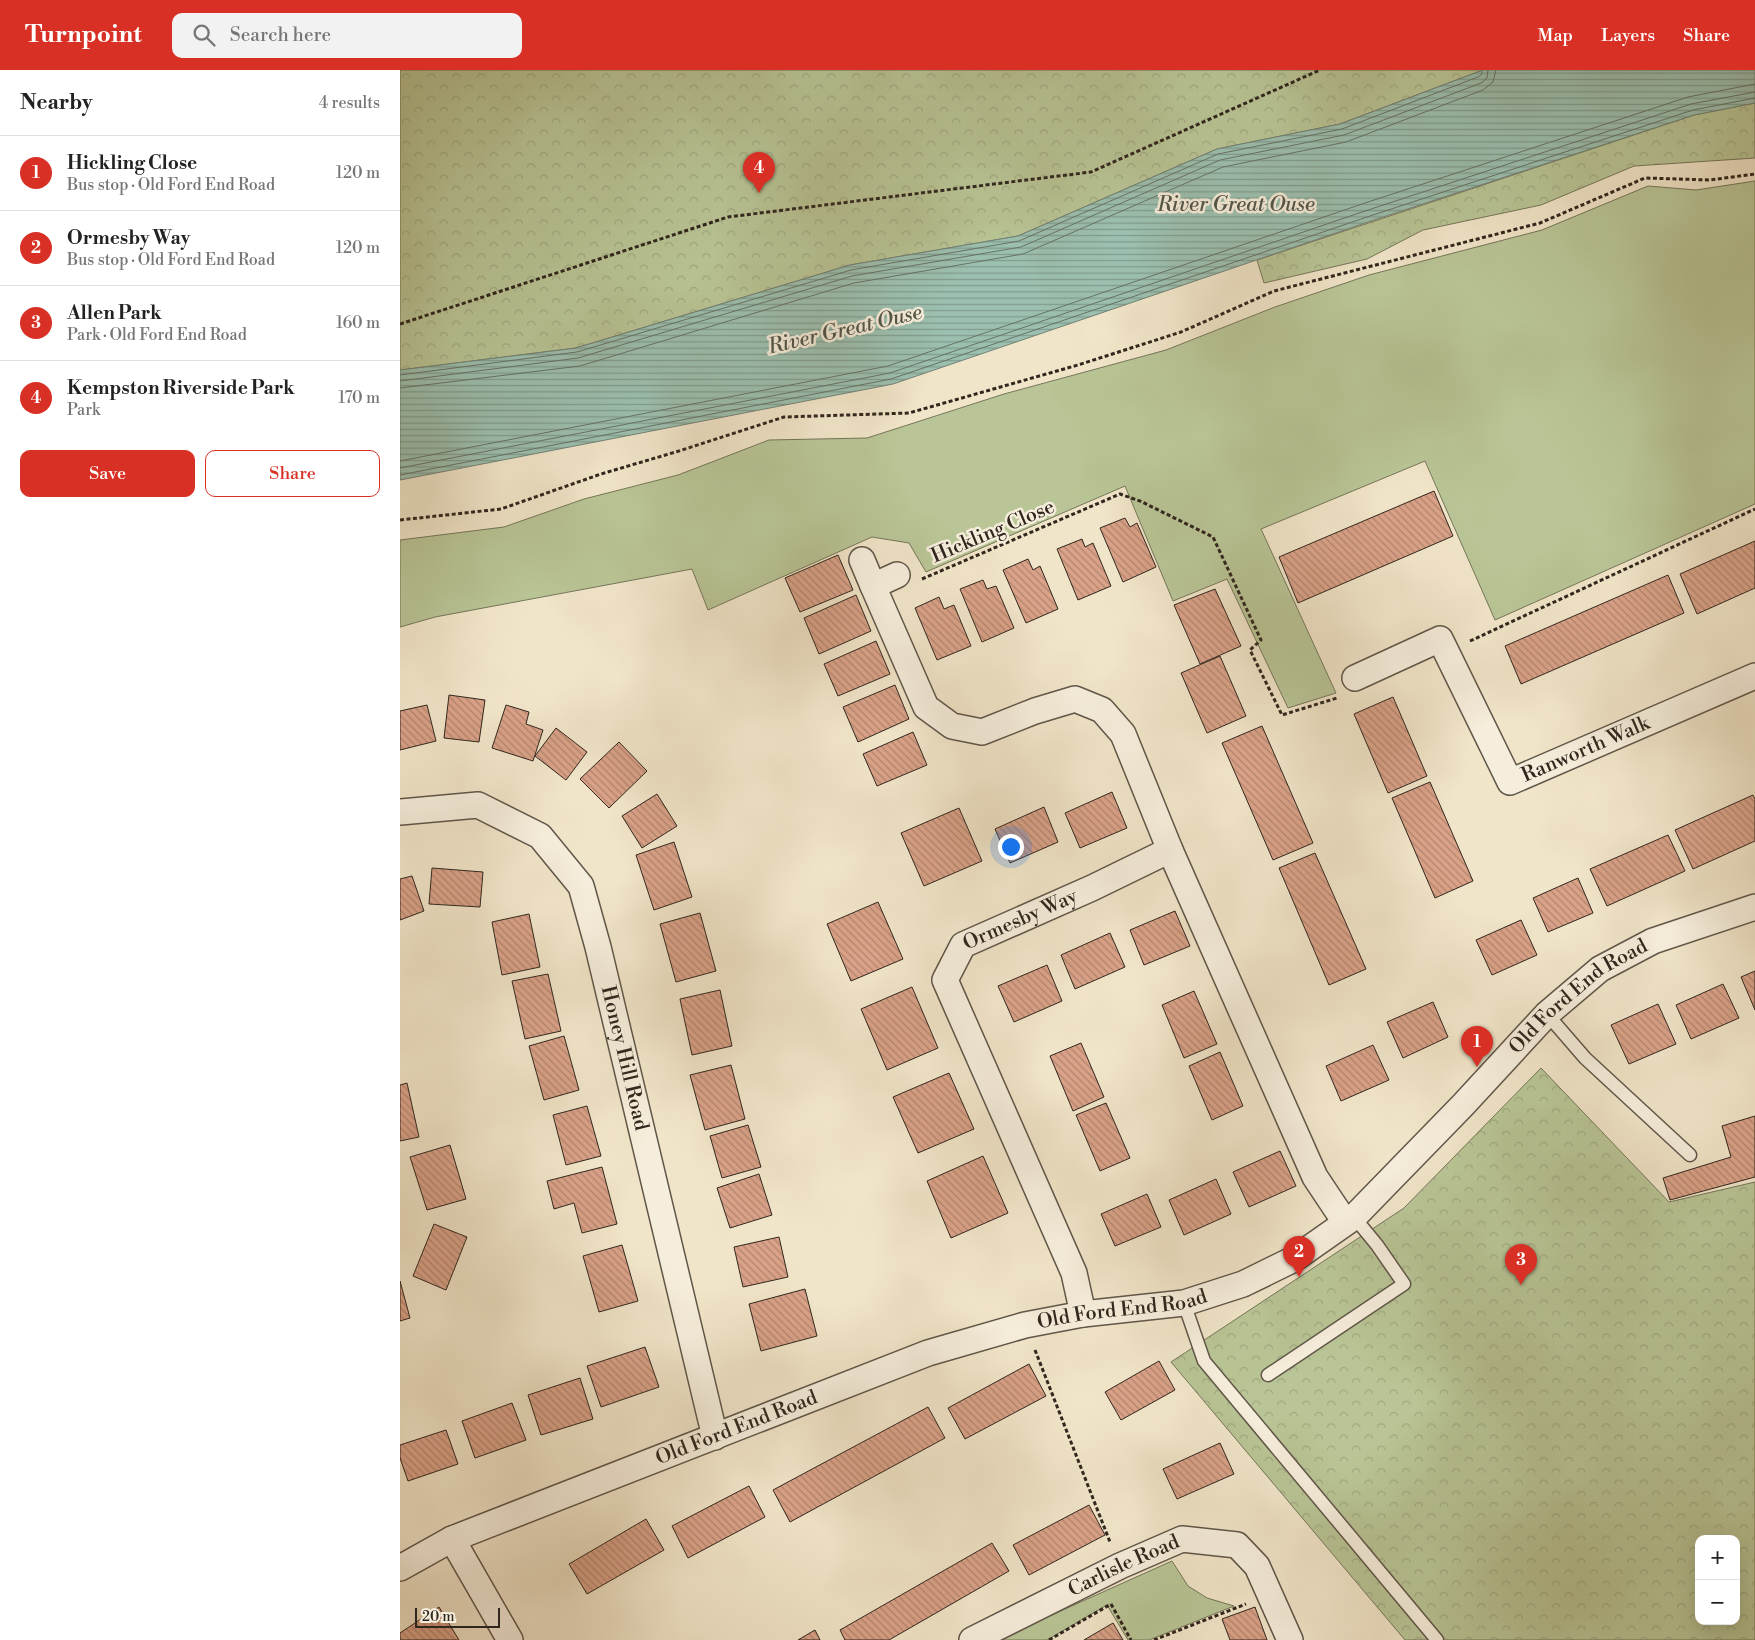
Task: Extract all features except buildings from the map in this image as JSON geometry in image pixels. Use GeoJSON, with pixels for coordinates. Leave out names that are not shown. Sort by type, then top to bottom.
{"type":"FeatureCollection","features":[{"type":"Feature","properties":{"kind":"street"},"geometry":{"type":"LineString","coordinates":[[862,560],[926,707],[952,726],[982,732],[1035,711],[1075,699],[1102,710],[1124,734],[1170,850],[1315,1177],[1350,1219]]}},
{"type":"Feature","properties":{"kind":"street"},"geometry":{"type":"LineString","coordinates":[[873,586],[907,578]]}},
{"type":"Feature","properties":{"kind":"street"},"geometry":{"type":"LineString","coordinates":[[1355,678],[1440,640],[1446,652]]}},
{"type":"Feature","properties":{"kind":"street","name":"Ranworth Walk"},"geometry":{"type":"LineString","coordinates":[[1446,652],[1510,782],[1755,676]]}},
{"type":"Feature","properties":{"kind":"street","name":"Honey Hill Road"},"geometry":{"type":"LineString","coordinates":[[400,812],[478,805],[540,836],[581,886],[598,948],[715,1437]]}},
{"type":"Feature","properties":{"kind":"street","name":"Ormesby Way"},"geometry":{"type":"LineString","coordinates":[[1083,1314],[1074,1273],[944,980],[963,945],[1092,888],[1170,850]]}},
{"type":"Feature","properties":{"kind":"street","name":"Old Ford End Road"},"geometry":{"type":"LineString","coordinates":[[400,1568],[452,1539],[928,1353],[1025,1325],[1083,1314],[1184,1304],[1243,1284],[1294,1259],[1350,1219],[1463,1105],[1547,1014],[1600,970],[1653,940],[1755,907]]}},
{"type":"Feature","properties":{"kind":"street"},"geometry":{"type":"LineString","coordinates":[[452,1539],[510,1640]]}},
{"type":"Feature","properties":{"kind":"street","name":"Carlisle Road"},"geometry":{"type":"LineString","coordinates":[[972,1640],[1098,1576],[1182,1539],[1237,1545],[1257,1566],[1290,1640]]}},
{"type":"Feature","properties":{"kind":"lane"},"geometry":{"type":"LineString","coordinates":[[1547,1014],[1585,1058],[1690,1155]]}},
{"type":"Feature","properties":{"kind":"lane"},"geometry":{"type":"LineString","coordinates":[[1268,1374],[1404,1284],[1377,1245],[1350,1219]]}},
{"type":"Feature","properties":{"kind":"lane"},"geometry":{"type":"LineString","coordinates":[[1184,1304],[1204,1361],[1437,1640]]}},
{"type":"Feature","properties":{"kind":"path"},"geometry":{"type":"LineString","coordinates":[[400,324],[728,217],[1090,172],[1320,70]]}},
{"type":"Feature","properties":{"kind":"path"},"geometry":{"type":"LineString","coordinates":[[400,520],[501,509],[601,474],[680,451],[784,417],[908,413],[1078,365],[1181,332],[1274,292],[1540,223],[1645,178],[1710,180],[1755,174]]}},
{"type":"Feature","properties":{"kind":"path","name":"Hickling Close"},"geometry":{"type":"LineString","coordinates":[[907,578],[1120,494],[1140,501],[1213,537],[1261,640],[1250,650],[1282,715],[1344,695],[1355,678]]}},
{"type":"Feature","properties":{"kind":"path"},"geometry":{"type":"LineString","coordinates":[[1446,652],[1755,509]]}},
{"type":"Feature","properties":{"kind":"path"},"geometry":{"type":"LineString","coordinates":[[1025,1325],[1120,1566]]}},
{"type":"Feature","properties":{"kind":"path"},"geometry":{"type":"LineString","coordinates":[[1098,1576],[1111,1604],[1132,1640]]}},
{"type":"Feature","properties":{"kind":"path"},"geometry":{"type":"LineString","coordinates":[[1154,1640],[1270,1595]]}},
{"type":"Feature","properties":{"kind":"path"},"geometry":{"type":"LineString","coordinates":[[1049,1640],[1111,1604]]}},
{"type":"Feature","properties":{"kind":"green space"},"geometry":{"type":"Polygon","coordinates":[[[400,70],[1483,70],[1340,124],[1217,149],[1018,236],[850,265],[576,348],[400,370],[400,70]]]}},
{"type":"Feature","properties":{"kind":"green space"},"geometry":{"type":"Polygon","coordinates":[[[1755,103],[1755,158],[1634,166],[1541,205],[1423,230],[1367,259],[1264,283],[1257,260],[1694,115],[1755,103]]]}},
{"type":"Feature","properties":{"kind":"green space"},"geometry":{"type":"Polygon","coordinates":[[[1755,181],[1755,504],[1495,620],[1425,461],[1261,529],[1336,693],[1288,708],[1227,579],[1173,601],[1125,486],[926,572],[909,543],[872,537],[708,610],[692,569],[435,617],[400,627],[400,540],[504,527],[584,499],[678,475],[769,440],[867,438],[1004,394],[1166,350],[1275,307],[1369,275],[1542,230],[1648,186],[1696,190],[1755,181]]]}},
{"type":"Feature","properties":{"kind":"green space"},"geometry":{"type":"Polygon","coordinates":[[[1541,1068],[1669,1202],[1755,1182],[1755,1640],[1405,1640],[1171,1362],[1404,1208],[1541,1068]]]}},
{"type":"Feature","properties":{"kind":"green space"},"geometry":{"type":"Polygon","coordinates":[[[1172,1561],[1188,1586],[1207,1598],[1234,1606],[1149,1640],[1128,1640],[1107,1605],[1047,1640],[996,1640],[1172,1561]]]}},
{"type":"Feature","properties":{"kind":"water","name":"River Great Ouse"},"geometry":{"type":"Polygon","coordinates":[[[1483,70],[1755,70],[1755,103],[1694,115],[1368,222],[893,384],[400,480],[400,370],[576,348],[850,265],[1018,236],[1217,149],[1340,124],[1483,70]]]}},
{"type":"Feature","properties":{"kind":"place","name":"Kempston Riverside Park"},"geometry":{"type":"Point","coordinates":[759,193]}},
{"type":"Feature","properties":{"kind":"place","name":"Hickling Close"},"geometry":{"type":"Point","coordinates":[1477,1067]}},
{"type":"Feature","properties":{"kind":"place","name":"Ormesby Way"},"geometry":{"type":"Point","coordinates":[1299,1277]}},
{"type":"Feature","properties":{"kind":"place","name":"Allen Park"},"geometry":{"type":"Point","coordinates":[1521,1285]}}]}
